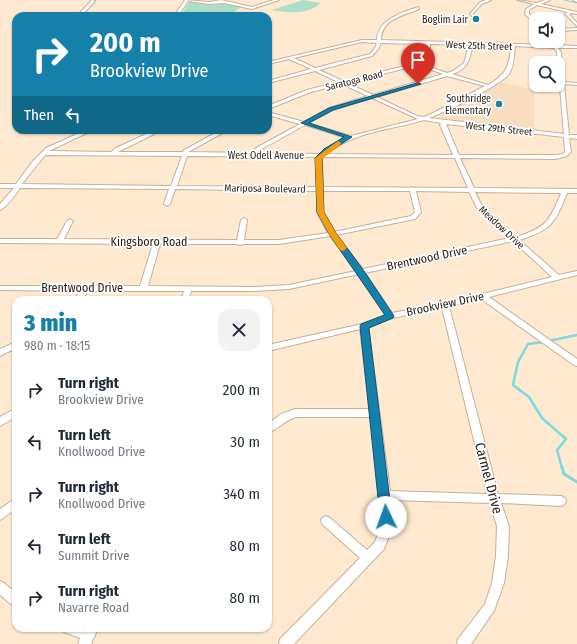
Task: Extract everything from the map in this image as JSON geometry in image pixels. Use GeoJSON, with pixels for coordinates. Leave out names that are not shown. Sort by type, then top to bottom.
{"type":"FeatureCollection","features":[{"type":"Feature","properties":{"kind":"street"},"geometry":{"type":"LineString","coordinates":[[179,12],[188,0],[209,3],[232,0]]}},
{"type":"Feature","properties":{"kind":"street"},"geometry":{"type":"LineString","coordinates":[[217,0],[252,8],[277,0]]}},
{"type":"Feature","properties":{"kind":"street"},"geometry":{"type":"LineString","coordinates":[[473,15],[471,13],[481,3],[489,0]]}},
{"type":"Feature","properties":{"kind":"street"},"geometry":{"type":"LineString","coordinates":[[519,0],[577,13]]}},
{"type":"Feature","properties":{"kind":"street"},"geometry":{"type":"LineString","coordinates":[[529,16],[527,14],[527,10],[548,0]]}},
{"type":"Feature","properties":{"kind":"street"},"geometry":{"type":"LineString","coordinates":[[83,12],[93,1]]}},
{"type":"Feature","properties":{"kind":"street"},"geometry":{"type":"LineString","coordinates":[[272,81],[371,55],[375,52],[380,42],[379,33],[382,27],[388,22],[418,8]]}},
{"type":"Feature","properties":{"kind":"street"},"geometry":{"type":"LineString","coordinates":[[571,11],[567,14],[577,24]]}},
{"type":"Feature","properties":{"kind":"street"},"geometry":{"type":"LineString","coordinates":[[565,30],[577,29]]}},
{"type":"Feature","properties":{"kind":"street","name":"West 25th Street"},"geometry":{"type":"LineString","coordinates":[[272,62],[356,42],[529,46]]}},
{"type":"Feature","properties":{"kind":"street"},"geometry":{"type":"LineString","coordinates":[[418,64],[428,56],[428,43]]}},
{"type":"Feature","properties":{"kind":"street"},"geometry":{"type":"LineString","coordinates":[[253,155],[258,149],[331,109],[449,75],[466,64],[471,45]]}},
{"type":"Feature","properties":{"kind":"street"},"geometry":{"type":"LineString","coordinates":[[390,316],[361,272],[332,234],[320,212],[318,158],[349,137],[424,119],[500,80],[510,70],[513,46]]}},
{"type":"Feature","properties":{"kind":"street","name":"West 25th Street"},"geometry":{"type":"LineString","coordinates":[[565,47],[577,47]]}},
{"type":"Feature","properties":{"kind":"street","name":"West 29th Street"},"geometry":{"type":"LineString","coordinates":[[290,58],[424,119],[577,137]]}},
{"type":"Feature","properties":{"kind":"street"},"geometry":{"type":"LineString","coordinates":[[418,64],[488,86]]}},
{"type":"Feature","properties":{"kind":"street","name":"Saratoga Road"},"geometry":{"type":"LineString","coordinates":[[272,106],[309,91],[418,64]]}},
{"type":"Feature","properties":{"kind":"street"},"geometry":{"type":"LineString","coordinates":[[565,83],[577,84]]}},
{"type":"Feature","properties":{"kind":"street"},"geometry":{"type":"LineString","coordinates":[[563,92],[566,135]]}},
{"type":"Feature","properties":{"kind":"street"},"geometry":{"type":"LineString","coordinates":[[272,114],[349,137]]}},
{"type":"Feature","properties":{"kind":"street","name":"Meadow Drive"},"geometry":{"type":"LineString","coordinates":[[444,122],[443,125],[478,207],[558,278]]}},
{"type":"Feature","properties":{"kind":"street"},"geometry":{"type":"LineString","coordinates":[[0,208],[20,186],[43,153],[55,144],[80,134]]}},
{"type":"Feature","properties":{"kind":"street"},"geometry":{"type":"LineString","coordinates":[[112,154],[118,149],[150,134]]}},
{"type":"Feature","properties":{"kind":"street"},"geometry":{"type":"LineString","coordinates":[[167,204],[186,151],[217,134]]}},
{"type":"Feature","properties":{"kind":"street","name":"West Odell Avenue"},"geometry":{"type":"LineString","coordinates":[[43,153],[560,156],[565,155],[568,152],[566,135]]}},
{"type":"Feature","properties":{"kind":"street","name":"Mariposa Boulevard"},"geometry":{"type":"LineString","coordinates":[[0,186],[577,191]]}},
{"type":"Feature","properties":{"kind":"street","name":"Kingsboro Road"},"geometry":{"type":"LineString","coordinates":[[0,241],[288,242],[413,218],[418,212],[412,190]]}},
{"type":"Feature","properties":{"kind":"street","name":"Brentwood Drive"},"geometry":{"type":"LineString","coordinates":[[0,288],[271,289],[289,287],[515,240],[539,232],[551,223],[565,191]]}},
{"type":"Feature","properties":{"kind":"street"},"geometry":{"type":"LineString","coordinates":[[240,243],[244,220]]}},
{"type":"Feature","properties":{"kind":"street"},"geometry":{"type":"LineString","coordinates":[[59,242],[70,221]]}},
{"type":"Feature","properties":{"kind":"street"},"geometry":{"type":"LineString","coordinates":[[143,289],[157,242]]}},
{"type":"Feature","properties":{"kind":"street","name":"Brookview Drive"},"geometry":{"type":"LineString","coordinates":[[272,347],[364,326],[390,316],[445,305],[577,273]]}},
{"type":"Feature","properties":{"kind":"street"},"geometry":{"type":"LineString","coordinates":[[81,296],[84,288]]}},
{"type":"Feature","properties":{"kind":"street"},"geometry":{"type":"LineString","coordinates":[[186,296],[188,289]]}},
{"type":"Feature","properties":{"kind":"street"},"geometry":{"type":"LineString","coordinates":[[483,296],[577,363]]}},
{"type":"Feature","properties":{"kind":"street","name":"Carmel Drive"},"geometry":{"type":"LineString","coordinates":[[445,305],[494,499],[503,526],[502,556],[498,583],[490,607],[464,644]]}},
{"type":"Feature","properties":{"kind":"street"},"geometry":{"type":"LineString","coordinates":[[285,644],[380,545],[386,528],[385,495],[364,326]]}},
{"type":"Feature","properties":{"kind":"street"},"geometry":{"type":"LineString","coordinates":[[0,353],[12,347]]}},
{"type":"Feature","properties":{"kind":"street"},"geometry":{"type":"LineString","coordinates":[[272,426],[284,417],[295,413],[375,413]]}},
{"type":"Feature","properties":{"kind":"street"},"geometry":{"type":"LineString","coordinates":[[0,422],[12,414]]}},
{"type":"Feature","properties":{"kind":"street"},"geometry":{"type":"LineString","coordinates":[[385,495],[561,501]]}},
{"type":"Feature","properties":{"kind":"street"},"geometry":{"type":"LineString","coordinates":[[0,515],[12,506]]}},
{"type":"Feature","properties":{"kind":"street"},"geometry":{"type":"LineString","coordinates":[[326,521],[368,558]]}},
{"type":"Feature","properties":{"kind":"street"},"geometry":{"type":"LineString","coordinates":[[0,588],[12,597]]}},
{"type":"Feature","properties":{"kind":"street"},"geometry":{"type":"LineString","coordinates":[[78,632],[88,636]]}},
{"type":"Feature","properties":{"kind":"shaded area","name":"Southridge Elementary"},"geometry":{"type":"Polygon","coordinates":[[[501,82],[529,89],[529,92],[534,92],[534,130],[437,118],[493,88],[501,82]]]}},
{"type":"Feature","properties":{"kind":"green space"},"geometry":{"type":"Polygon","coordinates":[[[303,0],[320,3],[310,10],[298,12],[272,10],[303,0]]]}},
{"type":"Feature","properties":{"kind":"green space"},"geometry":{"type":"Polygon","coordinates":[[[189,2],[213,5],[225,3],[242,7],[234,12],[183,12],[189,2]]]}},
{"type":"Feature","properties":{"kind":"waterway"},"geometry":{"type":"LineString","coordinates":[[564,0],[577,3]]}},
{"type":"Feature","properties":{"kind":"waterway"},"geometry":{"type":"LineString","coordinates":[[548,341],[577,335]]}},
{"type":"Feature","properties":{"kind":"waterway"},"geometry":{"type":"LineString","coordinates":[[544,342],[528,344],[518,362],[513,385],[529,397],[542,418],[566,439],[557,450],[562,468]]}},
{"type":"Feature","properties":{"kind":"waterway"},"geometry":{"type":"LineString","coordinates":[[562,467],[564,474],[577,482]]}},
{"type":"Feature","properties":{"kind":"slow traffic"},"geometry":{"type":"LineString","coordinates":[[338,143],[326,150],[318,158],[320,212],[332,234],[343,248]]}},
{"type":"Feature","properties":{"kind":"place","name":"Boglim Lair"},"geometry":{"type":"Point","coordinates":[476,19]}},
{"type":"Feature","properties":{"kind":"place","name":"Southridge Elementary"},"geometry":{"type":"Point","coordinates":[499,104]}},
{"type":"Feature","properties":{"kind":"route"},"geometry":{"type":"LineString","coordinates":[[386,517],[382,468],[364,326],[390,316],[361,272],[332,234],[320,212],[318,158],[326,150],[349,137],[304,123],[331,109],[418,84]]}}]}
